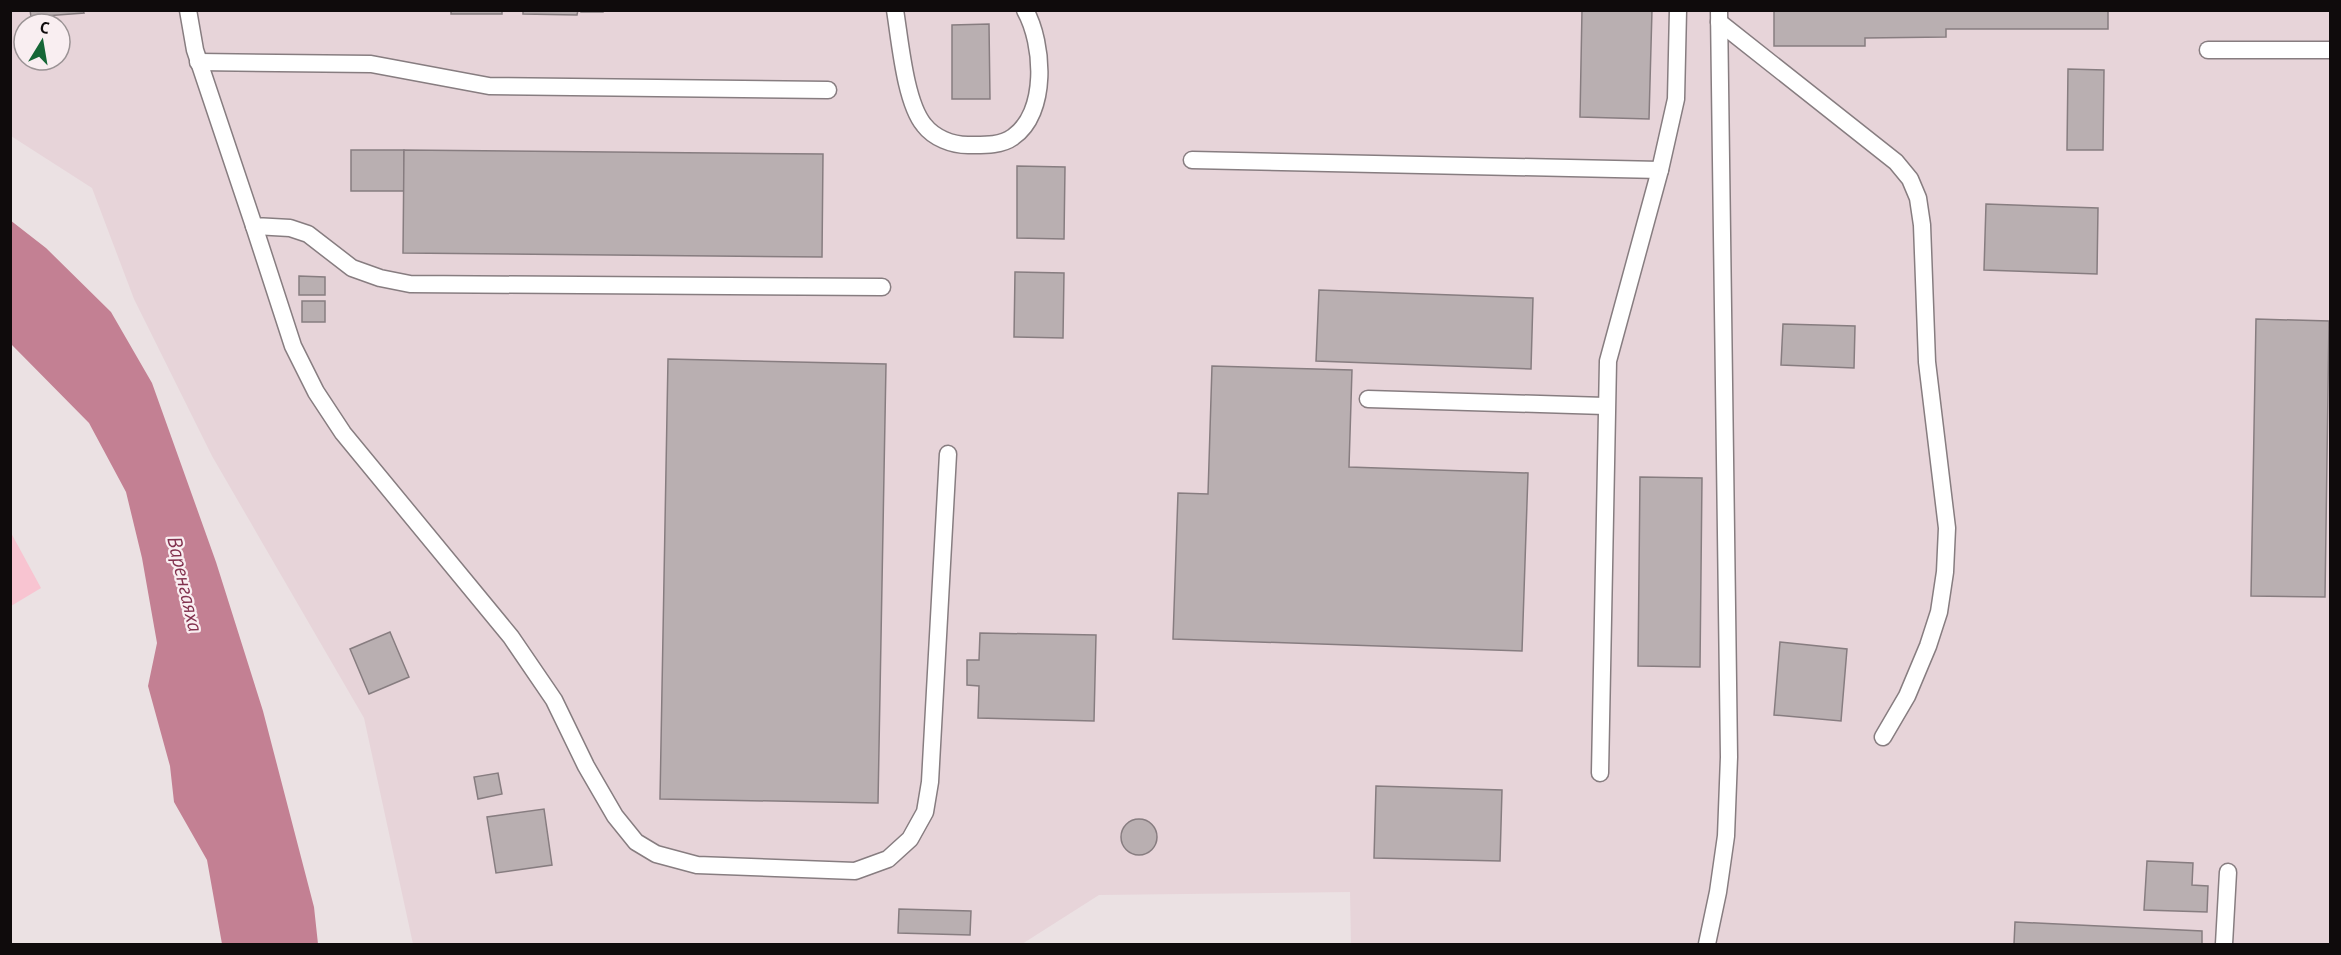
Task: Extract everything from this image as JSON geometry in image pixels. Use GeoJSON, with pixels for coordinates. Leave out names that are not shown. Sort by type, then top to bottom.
{"type":"FeatureCollection","features":[{"type":"Feature","properties":{"kind":"lane"},"geometry":{"type":"LineString","coordinates":[[188,10],[198,62],[255,226],[293,346],[315,392],[343,433],[511,637],[554,700],[586,766],[615,816],[636,842],[656,854],[697,865],[855,871],[888,859],[910,839],[925,812],[930,782],[948,454]]}},
{"type":"Feature","properties":{"kind":"lane"},"geometry":{"type":"LineString","coordinates":[[895,10],[914,107],[924,125],[939,138],[959,145],[990,145],[1011,139],[1025,127],[1039,83],[1039,51],[1033,25],[1025,10]]}},
{"type":"Feature","properties":{"kind":"lane"},"geometry":{"type":"LineString","coordinates":[[1600,773],[1605,406],[1608,361],[1676,99],[1677,10]]}},
{"type":"Feature","properties":{"kind":"lane"},"geometry":{"type":"LineString","coordinates":[[1719,16],[1896,162],[1910,179],[1918,198],[1922,225],[1927,362],[1947,528],[1945,572],[1939,612],[1928,646],[1907,696],[1883,736]]}},
{"type":"Feature","properties":{"kind":"lane"},"geometry":{"type":"LineString","coordinates":[[1707,945],[1719,892],[1726,836],[1729,757],[1719,16]]}},
{"type":"Feature","properties":{"kind":"lane"},"geometry":{"type":"LineString","coordinates":[[2208,50],[2331,50]]}},
{"type":"Feature","properties":{"kind":"lane"},"geometry":{"type":"LineString","coordinates":[[198,62],[371,64],[489,86],[828,90]]}},
{"type":"Feature","properties":{"kind":"lane"},"geometry":{"type":"LineString","coordinates":[[1192,160],[1659,170]]}},
{"type":"Feature","properties":{"kind":"lane"},"geometry":{"type":"LineString","coordinates":[[255,226],[290,228],[308,234],[352,268],[380,278],[410,284],[882,287]]}},
{"type":"Feature","properties":{"kind":"lane"},"geometry":{"type":"LineString","coordinates":[[1368,399],[1605,406]]}},
{"type":"Feature","properties":{"kind":"lane"},"geometry":{"type":"LineString","coordinates":[[2224,945],[2229,872]]}},
{"type":"Feature","properties":{"kind":"shaded area"},"geometry":{"type":"Polygon","coordinates":[[[10,11],[2330,11],[2330,944],[1351,944],[1350,892],[1099,895],[1022,944],[413,944],[364,718],[212,456],[134,299],[92,188],[11,136],[10,11]]]}},
{"type":"Feature","properties":{"kind":"shaded area"},"geometry":{"type":"Polygon","coordinates":[[[10,531],[41,588],[11,606],[10,606],[10,531]]]}},
{"type":"Feature","properties":{"kind":"water","name":"Варенгаяха"},"geometry":{"type":"Polygon","coordinates":[[[10,220],[46,248],[111,312],[152,383],[216,562],[263,711],[314,907],[318,944],[222,944],[207,860],[174,802],[170,766],[148,686],[157,643],[142,558],[126,492],[89,423],[11,344],[10,220]]]}},
{"type":"Feature","properties":{"kind":"building"},"geometry":{"type":"Polygon","coordinates":[[[30,10],[83,10],[84,13],[72,14],[72,12],[30,12],[30,10]]]}},
{"type":"Feature","properties":{"kind":"building"},"geometry":{"type":"Polygon","coordinates":[[[451,10],[502,10],[502,14],[451,14],[451,10]]]}},
{"type":"Feature","properties":{"kind":"building"},"geometry":{"type":"Polygon","coordinates":[[[523,10],[578,10],[577,15],[523,14],[523,10]]]}},
{"type":"Feature","properties":{"kind":"building"},"geometry":{"type":"Polygon","coordinates":[[[581,10],[603,10],[603,12],[581,12],[581,10]]]}},
{"type":"Feature","properties":{"kind":"building"},"geometry":{"type":"Polygon","coordinates":[[[1582,10],[1652,10],[1649,119],[1580,117],[1582,10]]]}},
{"type":"Feature","properties":{"kind":"building"},"geometry":{"type":"Polygon","coordinates":[[[1774,10],[2108,10],[2108,29],[1946,29],[1946,37],[1865,38],[1865,46],[1774,46],[1774,10]]]}},
{"type":"Feature","properties":{"kind":"building"},"geometry":{"type":"Polygon","coordinates":[[[989,24],[990,99],[952,99],[952,25],[989,24]]]}},
{"type":"Feature","properties":{"kind":"building"},"geometry":{"type":"Polygon","coordinates":[[[2068,69],[2104,70],[2103,150],[2067,150],[2068,69]]]}},
{"type":"Feature","properties":{"kind":"building"},"geometry":{"type":"Polygon","coordinates":[[[351,150],[404,150],[404,191],[351,191],[351,150]]]}},
{"type":"Feature","properties":{"kind":"building"},"geometry":{"type":"Polygon","coordinates":[[[404,150],[823,154],[822,257],[403,253],[404,150]]]}},
{"type":"Feature","properties":{"kind":"building"},"geometry":{"type":"Polygon","coordinates":[[[1017,166],[1065,167],[1064,239],[1017,238],[1017,166]]]}},
{"type":"Feature","properties":{"kind":"building"},"geometry":{"type":"Polygon","coordinates":[[[1986,204],[2098,208],[2097,274],[1984,270],[1986,204]]]}},
{"type":"Feature","properties":{"kind":"building"},"geometry":{"type":"Polygon","coordinates":[[[1015,272],[1064,273],[1063,338],[1014,337],[1015,272]]]}},
{"type":"Feature","properties":{"kind":"building"},"geometry":{"type":"Polygon","coordinates":[[[299,276],[325,277],[325,295],[299,295],[299,276]]]}},
{"type":"Feature","properties":{"kind":"building"},"geometry":{"type":"Polygon","coordinates":[[[1319,290],[1533,298],[1531,369],[1316,361],[1319,290]]]}},
{"type":"Feature","properties":{"kind":"building"},"geometry":{"type":"Polygon","coordinates":[[[302,301],[325,301],[325,322],[302,322],[302,301]]]}},
{"type":"Feature","properties":{"kind":"building"},"geometry":{"type":"Polygon","coordinates":[[[2256,319],[2329,321],[2325,597],[2251,596],[2256,319]]]}},
{"type":"Feature","properties":{"kind":"building"},"geometry":{"type":"Polygon","coordinates":[[[1783,324],[1855,326],[1854,368],[1781,365],[1783,324]]]}},
{"type":"Feature","properties":{"kind":"building"},"geometry":{"type":"Polygon","coordinates":[[[668,359],[886,364],[878,803],[660,799],[668,359]]]}},
{"type":"Feature","properties":{"kind":"building"},"geometry":{"type":"Polygon","coordinates":[[[1212,366],[1352,370],[1349,467],[1528,473],[1522,651],[1173,639],[1178,493],[1208,494],[1212,366]]]}},
{"type":"Feature","properties":{"kind":"building"},"geometry":{"type":"Polygon","coordinates":[[[1640,477],[1702,478],[1700,667],[1638,666],[1640,477]]]}},
{"type":"Feature","properties":{"kind":"building"},"geometry":{"type":"Polygon","coordinates":[[[390,632],[409,677],[369,694],[350,649],[390,632]]]}},
{"type":"Feature","properties":{"kind":"building"},"geometry":{"type":"Polygon","coordinates":[[[980,633],[1096,635],[1094,721],[978,718],[979,686],[967,685],[967,660],[979,660],[980,633]]]}},
{"type":"Feature","properties":{"kind":"building"},"geometry":{"type":"Polygon","coordinates":[[[1780,642],[1847,649],[1841,721],[1774,715],[1780,642]]]}},
{"type":"Feature","properties":{"kind":"building"},"geometry":{"type":"Polygon","coordinates":[[[498,773],[502,794],[478,799],[474,777],[498,773]]]}},
{"type":"Feature","properties":{"kind":"building"},"geometry":{"type":"Polygon","coordinates":[[[1376,786],[1502,790],[1500,861],[1374,858],[1376,786]]]}},
{"type":"Feature","properties":{"kind":"building"},"geometry":{"type":"Polygon","coordinates":[[[544,809],[552,865],[496,873],[487,817],[544,809]]]}},
{"type":"Feature","properties":{"kind":"building"},"geometry":{"type":"Polygon","coordinates":[[[1139,819],[1152,824],[1157,837],[1152,850],[1139,855],[1126,850],[1121,837],[1126,824],[1139,819]]]}},
{"type":"Feature","properties":{"kind":"building"},"geometry":{"type":"Polygon","coordinates":[[[2147,861],[2193,863],[2192,885],[2208,886],[2207,912],[2144,910],[2147,861]]]}},
{"type":"Feature","properties":{"kind":"building"},"geometry":{"type":"Polygon","coordinates":[[[899,909],[971,911],[970,935],[898,933],[899,909]]]}},
{"type":"Feature","properties":{"kind":"building"},"geometry":{"type":"Polygon","coordinates":[[[2015,922],[2202,931],[2202,944],[2014,944],[2015,922]]]}}]}
